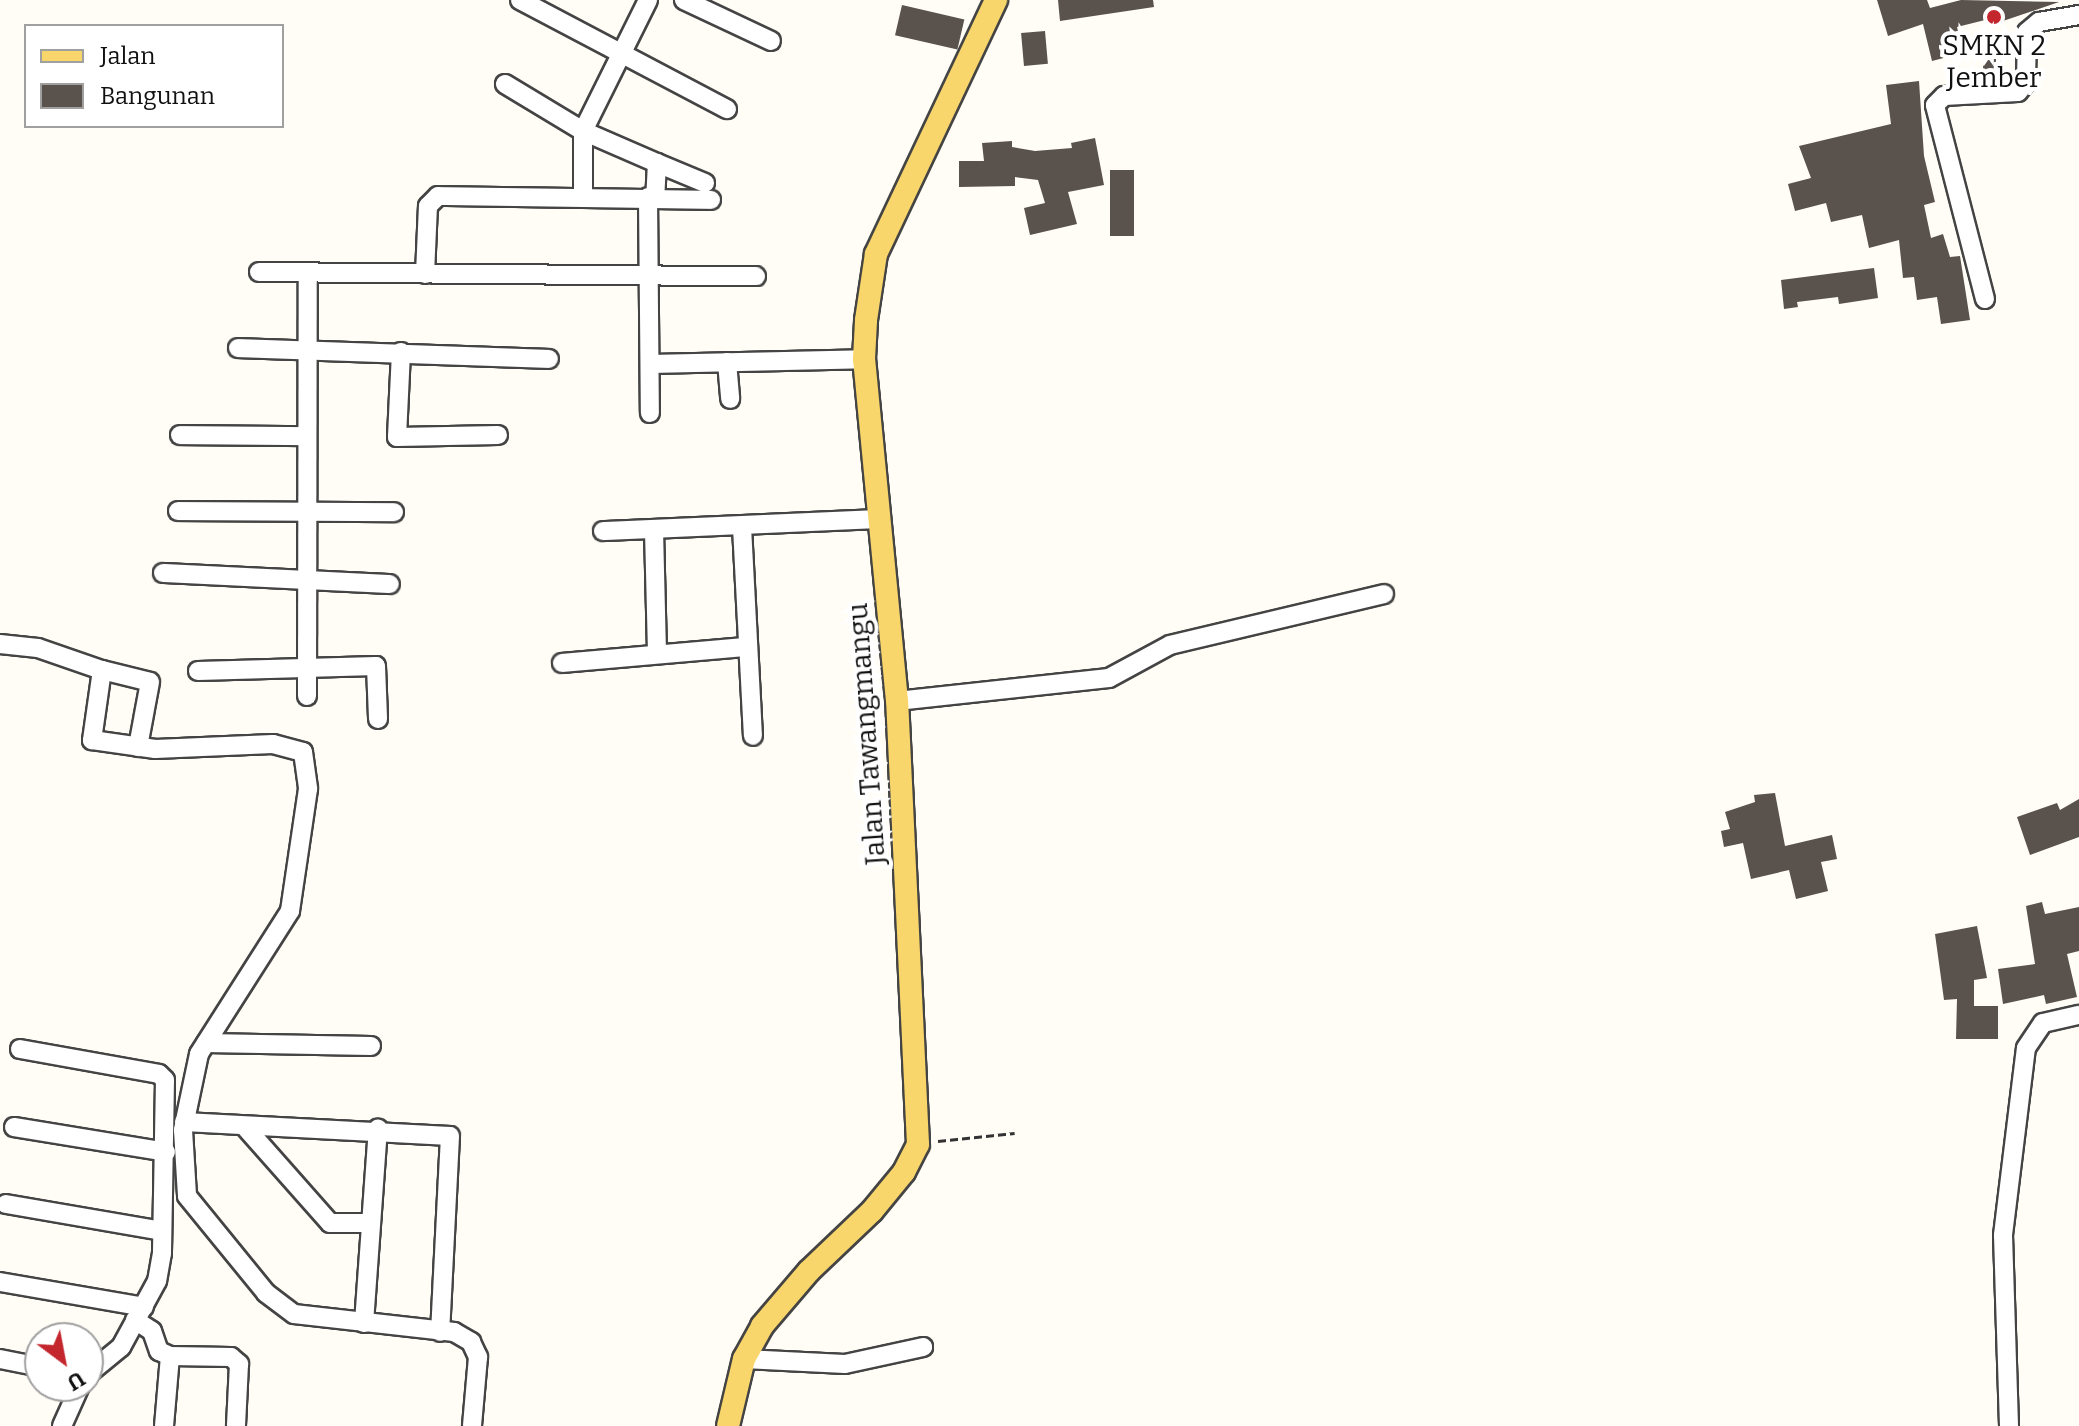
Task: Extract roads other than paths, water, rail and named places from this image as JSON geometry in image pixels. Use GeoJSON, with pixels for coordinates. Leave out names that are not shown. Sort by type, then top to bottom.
{"type":"FeatureCollection","features":[{"type":"Feature","properties":{"kind":"main road","name":"Jalan Tawangmangu"},"geometry":{"type":"LineString","coordinates":[[744,1359],[779,1305],[904,1172],[918,1144],[897,701],[864,359],[876,254],[996,0]]}},
{"type":"Feature","properties":{"kind":"main road"},"geometry":{"type":"LineString","coordinates":[[728,1426],[744,1359]]}},
{"type":"Feature","properties":{"kind":"street"},"geometry":{"type":"LineString","coordinates":[[520,0],[727,109]]}},
{"type":"Feature","properties":{"kind":"street"},"geometry":{"type":"LineString","coordinates":[[583,198],[583,131],[648,0]]}},
{"type":"Feature","properties":{"kind":"street"},"geometry":{"type":"LineString","coordinates":[[684,0],[771,41]]}},
{"type":"Feature","properties":{"kind":"street"},"geometry":{"type":"LineString","coordinates":[[1985,299],[1935,105],[1944,96],[2018,92],[2026,82],[2027,32],[2039,22],[2079,15]]}},
{"type":"Feature","properties":{"kind":"street"},"geometry":{"type":"LineString","coordinates":[[425,274],[428,206],[434,197],[652,197],[708,192],[657,163],[583,131],[505,84]]}},
{"type":"Feature","properties":{"kind":"street"},"geometry":{"type":"LineString","coordinates":[[650,413],[649,277],[652,197],[657,163]]}},
{"type":"Feature","properties":{"kind":"street"},"geometry":{"type":"LineString","coordinates":[[259,272],[756,276]]}},
{"type":"Feature","properties":{"kind":"street"},"geometry":{"type":"LineString","coordinates":[[307,696],[305,513],[308,273]]}},
{"type":"Feature","properties":{"kind":"street"},"geometry":{"type":"LineString","coordinates":[[238,348],[549,359]]}},
{"type":"Feature","properties":{"kind":"street"},"geometry":{"type":"LineString","coordinates":[[401,352],[397,437],[498,435]]}},
{"type":"Feature","properties":{"kind":"street"},"geometry":{"type":"LineString","coordinates":[[650,364],[864,359]]}},
{"type":"Feature","properties":{"kind":"street"},"geometry":{"type":"LineString","coordinates":[[727,362],[730,399]]}},
{"type":"Feature","properties":{"kind":"street"},"geometry":{"type":"LineString","coordinates":[[180,435],[306,436]]}},
{"type":"Feature","properties":{"kind":"street"},"geometry":{"type":"LineString","coordinates":[[178,511],[394,512]]}},
{"type":"Feature","properties":{"kind":"street"},"geometry":{"type":"LineString","coordinates":[[603,531],[881,519]]}},
{"type":"Feature","properties":{"kind":"street"},"geometry":{"type":"LineString","coordinates":[[742,527],[744,647],[753,736]]}},
{"type":"Feature","properties":{"kind":"street"},"geometry":{"type":"LineString","coordinates":[[654,530],[657,654]]}},
{"type":"Feature","properties":{"kind":"street"},"geometry":{"type":"LineString","coordinates":[[163,573],[390,584]]}},
{"type":"Feature","properties":{"kind":"street"},"geometry":{"type":"LineString","coordinates":[[897,701],[1109,678],[1170,645],[1384,594]]}},
{"type":"Feature","properties":{"kind":"street"},"geometry":{"type":"LineString","coordinates":[[0,644],[38,648],[102,670],[150,682],[138,747]]}},
{"type":"Feature","properties":{"kind":"street"},"geometry":{"type":"LineString","coordinates":[[562,663],[744,647]]}},
{"type":"Feature","properties":{"kind":"street"},"geometry":{"type":"LineString","coordinates":[[198,671],[308,665],[376,666],[378,719]]}},
{"type":"Feature","properties":{"kind":"street"},"geometry":{"type":"LineString","coordinates":[[102,670],[92,740],[138,747],[273,744],[303,752],[308,789],[290,911],[206,1043],[184,1122],[187,1196],[266,1293],[294,1314],[454,1332],[471,1342],[478,1357],[472,1426]]}},
{"type":"Feature","properties":{"kind":"street"},"geometry":{"type":"LineString","coordinates":[[2009,1426],[2003,1235],[2026,1048],[2043,1023],[2079,1015]]}},
{"type":"Feature","properties":{"kind":"street"},"geometry":{"type":"LineString","coordinates":[[206,1043],[371,1046]]}},
{"type":"Feature","properties":{"kind":"street"},"geometry":{"type":"LineString","coordinates":[[20,1049],[159,1074],[165,1080],[166,1152],[157,1281],[121,1347],[104,1361]]}},
{"type":"Feature","properties":{"kind":"street"},"geometry":{"type":"LineString","coordinates":[[184,1122],[246,1128],[378,1129],[450,1136],[440,1332]]}},
{"type":"Feature","properties":{"kind":"street"},"geometry":{"type":"LineString","coordinates":[[14,1127],[166,1152]]}},
{"type":"Feature","properties":{"kind":"street"},"geometry":{"type":"LineString","coordinates":[[246,1128],[330,1223],[371,1223]]}},
{"type":"Feature","properties":{"kind":"street"},"geometry":{"type":"LineString","coordinates":[[364,1323],[378,1129]]}},
{"type":"Feature","properties":{"kind":"street"},"geometry":{"type":"LineString","coordinates":[[6,1204],[162,1231]]}},
{"type":"Feature","properties":{"kind":"street"},"geometry":{"type":"LineString","coordinates":[[0,1282],[139,1314],[152,1331],[159,1351],[170,1356],[231,1357],[239,1364],[236,1426]]}},
{"type":"Feature","properties":{"kind":"street"},"geometry":{"type":"LineString","coordinates":[[744,1359],[845,1364],[923,1347]]}},
{"type":"Feature","properties":{"kind":"street"},"geometry":{"type":"LineString","coordinates":[[164,1426],[170,1356]]}},
{"type":"Feature","properties":{"kind":"street"},"geometry":{"type":"LineString","coordinates":[[0,1359],[24,1364]]}},
{"type":"Feature","properties":{"kind":"street"},"geometry":{"type":"LineString","coordinates":[[62,1426],[73,1402]]}},
{"type":"Feature","properties":{"kind":"place","name":"SMKN 2 Jember"},"geometry":{"type":"Point","coordinates":[1994,17]}}]}
